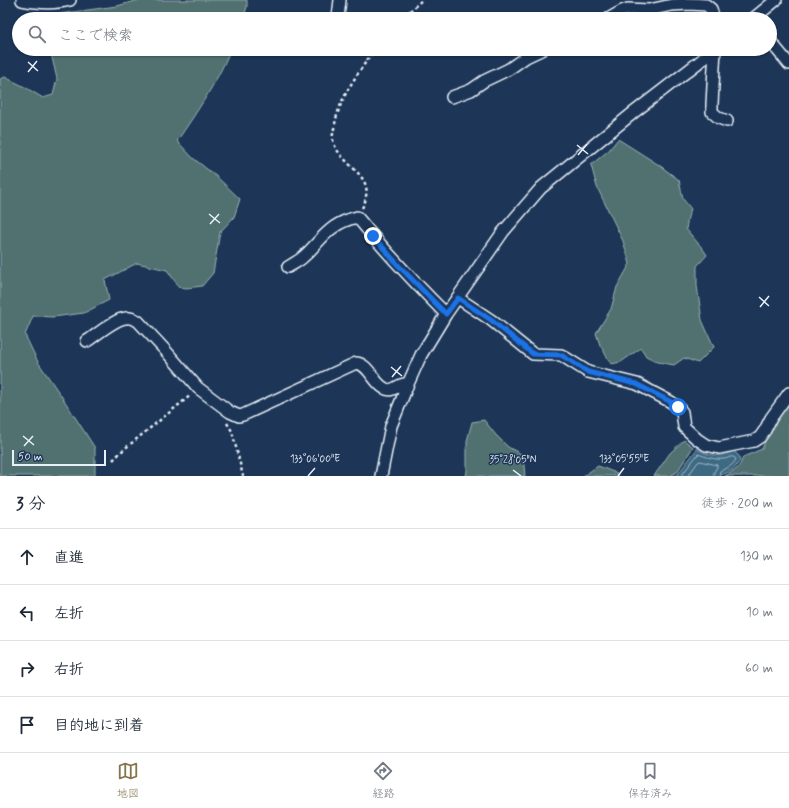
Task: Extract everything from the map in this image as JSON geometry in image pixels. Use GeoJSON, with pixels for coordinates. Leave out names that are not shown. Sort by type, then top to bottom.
{"type":"FeatureCollection","features":[{"type":"Feature","properties":{"kind":"street"},"geometry":{"type":"LineString","coordinates":[[22,0],[60,2],[70,0]]}},
{"type":"Feature","properties":{"kind":"street"},"geometry":{"type":"LineString","coordinates":[[339,12],[340,0]]}},
{"type":"Feature","properties":{"kind":"street"},"geometry":{"type":"LineString","coordinates":[[761,12],[776,0]]}},
{"type":"Feature","properties":{"kind":"street"},"geometry":{"type":"LineString","coordinates":[[620,12],[628,9],[649,10],[672,5],[689,4],[706,5],[711,9],[712,12]]}},
{"type":"Feature","properties":{"kind":"street"},"geometry":{"type":"LineString","coordinates":[[777,49],[789,64]]}},
{"type":"Feature","properties":{"kind":"street"},"geometry":{"type":"LineString","coordinates":[[452,97],[471,90],[509,69],[528,56]]}},
{"type":"Feature","properties":{"kind":"street"},"geometry":{"type":"LineString","coordinates":[[381,476],[391,426],[421,355],[446,314],[503,232],[541,188],[706,56]]}},
{"type":"Feature","properties":{"kind":"street"},"geometry":{"type":"LineString","coordinates":[[715,56],[712,112],[719,118],[727,121]]}},
{"type":"Feature","properties":{"kind":"street"},"geometry":{"type":"LineString","coordinates":[[288,267],[304,257],[320,239],[334,227],[357,217],[398,265],[446,314]]}},
{"type":"Feature","properties":{"kind":"street"},"geometry":{"type":"LineString","coordinates":[[458,298],[491,320],[533,354],[561,355],[588,372],[636,384],[671,402],[682,412],[684,427],[706,445],[719,448],[754,441],[760,437],[771,418],[789,393]]}},
{"type":"Feature","properties":{"kind":"street"},"geometry":{"type":"LineString","coordinates":[[87,342],[118,320],[132,318],[138,320],[198,388],[217,403],[239,416],[356,363],[360,363],[364,366],[385,390],[392,390],[404,383],[408,384]]}},
{"type":"Feature","properties":{"kind":"path"},"geometry":{"type":"LineString","coordinates":[[409,12],[422,0]]}},
{"type":"Feature","properties":{"kind":"path"},"geometry":{"type":"LineString","coordinates":[[357,217],[362,210],[367,188],[360,176],[341,156],[333,139],[336,116],[341,103],[355,78],[371,56]]}},
{"type":"Feature","properties":{"kind":"path"},"geometry":{"type":"LineString","coordinates":[[113,460],[198,388]]}},
{"type":"Feature","properties":{"kind":"path"},"geometry":{"type":"LineString","coordinates":[[217,403],[219,410],[232,431],[243,476]]}},
{"type":"Feature","properties":{"kind":"green space"},"geometry":{"type":"Polygon","coordinates":[[[139,0],[247,0],[245,12],[73,12],[117,6],[139,0]]]}},
{"type":"Feature","properties":{"kind":"green space"},"geometry":{"type":"Polygon","coordinates":[[[52,56],[228,56],[213,85],[177,141],[193,158],[217,177],[240,199],[234,217],[220,232],[213,273],[202,286],[187,288],[179,287],[167,270],[137,263],[105,280],[109,300],[84,313],[53,317],[33,316],[25,335],[38,362],[95,448],[95,476],[0,476],[0,79],[5,77],[43,98],[53,95],[57,79],[52,56]]]}},
{"type":"Feature","properties":{"kind":"green space"},"geometry":{"type":"Polygon","coordinates":[[[618,139],[659,165],[679,180],[683,199],[691,209],[686,229],[707,255],[697,266],[697,286],[702,320],[714,347],[698,363],[684,358],[674,365],[658,362],[646,356],[641,348],[621,362],[611,364],[600,345],[596,333],[611,309],[617,287],[630,264],[623,241],[597,187],[591,165],[609,150],[618,139]]]}},
{"type":"Feature","properties":{"kind":"green space"},"geometry":{"type":"Polygon","coordinates":[[[789,398],[789,476],[725,476],[737,469],[743,457],[762,449],[772,424],[789,398]]]}},
{"type":"Feature","properties":{"kind":"green space"},"geometry":{"type":"Polygon","coordinates":[[[484,420],[508,447],[523,455],[525,476],[466,476],[467,441],[472,422],[484,420]]]}},
{"type":"Feature","properties":{"kind":"green space"},"geometry":{"type":"Polygon","coordinates":[[[684,440],[693,447],[677,472],[670,476],[654,476],[670,453],[684,440]]]}},
{"type":"Feature","properties":{"kind":"green space"},"geometry":{"type":"Polygon","coordinates":[[[598,466],[616,473],[618,476],[583,476],[598,466]]]}},
{"type":"Feature","properties":{"kind":"water"},"geometry":{"type":"Polygon","coordinates":[[[697,449],[715,455],[724,455],[734,451],[739,456],[740,461],[733,470],[719,476],[673,476],[677,475],[697,449]]]}},
{"type":"Feature","properties":{"kind":"route"},"geometry":{"type":"LineString","coordinates":[[373,236],[398,265],[446,314],[458,298],[491,320],[533,354],[561,355],[588,372],[636,384],[678,407]]}}]}
